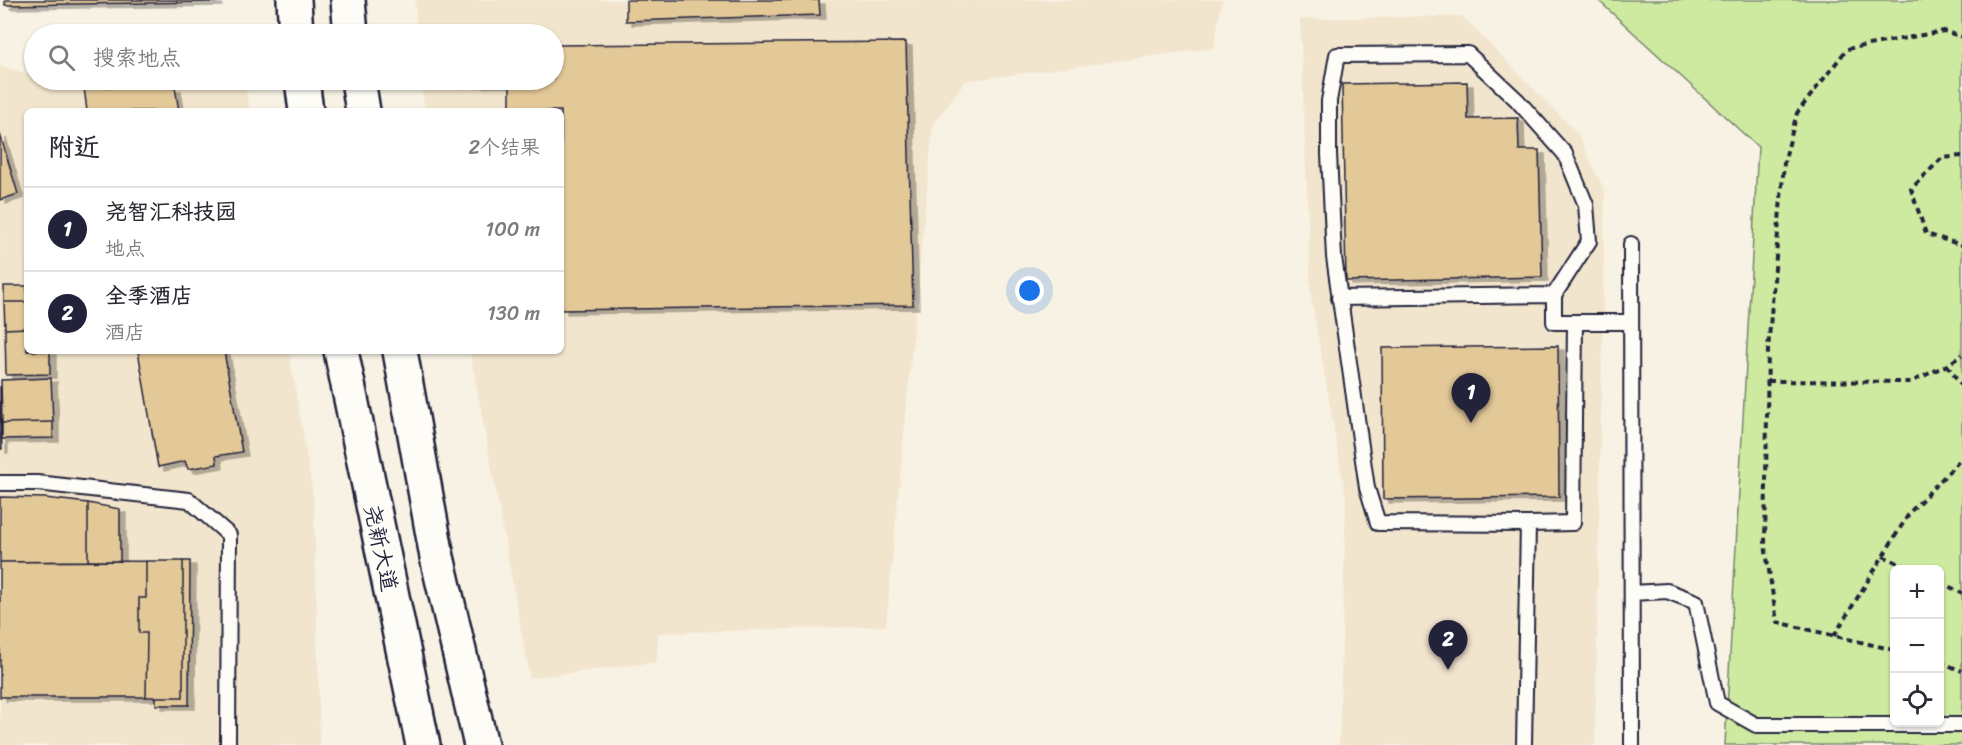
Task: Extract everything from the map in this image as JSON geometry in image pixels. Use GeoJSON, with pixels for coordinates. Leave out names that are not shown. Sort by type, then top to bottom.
{"type":"FeatureCollection","features":[{"type":"Feature","properties":{"kind":"main road"},"geometry":{"type":"LineString","coordinates":[[294,0],[295,24]]}},
{"type":"Feature","properties":{"kind":"main road"},"geometry":{"type":"LineString","coordinates":[[348,0],[350,24]]}},
{"type":"Feature","properties":{"kind":"main road"},"geometry":{"type":"LineString","coordinates":[[303,90],[306,108]]}},
{"type":"Feature","properties":{"kind":"main road"},"geometry":{"type":"LineString","coordinates":[[360,90],[363,108]]}},
{"type":"Feature","properties":{"kind":"main road","name":"尧新大道"},"geometry":{"type":"LineString","coordinates":[[342,354],[423,745]]}},
{"type":"Feature","properties":{"kind":"main road"},"geometry":{"type":"LineString","coordinates":[[401,354],[437,557],[481,745]]}},
{"type":"Feature","properties":{"kind":"lane"},"geometry":{"type":"LineString","coordinates":[[1575,322],[1573,523],[1378,523],[1367,488],[1334,257],[1329,101],[1337,55],[1468,54],[1517,100],[1565,154],[1586,205],[1589,241],[1554,295],[1554,322],[1575,322],[1631,322]]}},
{"type":"Feature","properties":{"kind":"lane"},"geometry":{"type":"LineString","coordinates":[[1631,244],[1632,745]]}},
{"type":"Feature","properties":{"kind":"lane"},"geometry":{"type":"LineString","coordinates":[[1339,298],[1554,295]]}},
{"type":"Feature","properties":{"kind":"lane"},"geometry":{"type":"LineString","coordinates":[[0,483],[37,483],[189,501],[230,535],[228,745]]}},
{"type":"Feature","properties":{"kind":"lane"},"geometry":{"type":"LineString","coordinates":[[1524,745],[1528,524]]}},
{"type":"Feature","properties":{"kind":"lane"},"geometry":{"type":"LineString","coordinates":[[1632,593],[1667,591],[1696,602],[1717,703],[1756,724],[1962,724]]}},
{"type":"Feature","properties":{"kind":"path"},"geometry":{"type":"LineString","coordinates":[[1890,649],[1777,622],[1765,545],[1768,350],[1784,163],[1797,113],[1847,49],[1944,31],[1962,38]]}},
{"type":"Feature","properties":{"kind":"path"},"geometry":{"type":"LineString","coordinates":[[1962,156],[1942,158],[1911,189],[1926,234],[1962,245]]}},
{"type":"Feature","properties":{"kind":"path"},"geometry":{"type":"LineString","coordinates":[[1768,381],[1911,382],[1947,365],[1962,355]]}},
{"type":"Feature","properties":{"kind":"path"},"geometry":{"type":"LineString","coordinates":[[1947,365],[1962,386]]}},
{"type":"Feature","properties":{"kind":"path"},"geometry":{"type":"LineString","coordinates":[[1834,636],[1910,512],[1962,458]]}},
{"type":"Feature","properties":{"kind":"path"},"geometry":{"type":"LineString","coordinates":[[1883,556],[1902,565]]}},
{"type":"Feature","properties":{"kind":"path"},"geometry":{"type":"LineString","coordinates":[[1944,584],[1962,593]]}},
{"type":"Feature","properties":{"kind":"path"},"geometry":{"type":"LineString","coordinates":[[1944,664],[1962,671]]}},
{"type":"Feature","properties":{"kind":"shaded area"},"geometry":{"type":"Polygon","coordinates":[[[415,0],[1222,0],[1214,48],[965,81],[933,125],[886,626],[658,633],[657,662],[530,678],[471,354],[564,354],[564,108],[425,108],[422,90],[564,90],[564,24],[416,24],[415,0]]]}},
{"type":"Feature","properties":{"kind":"shaded area"},"geometry":{"type":"Polygon","coordinates":[[[1462,16],[1578,134],[1605,192],[1595,745],[1339,745],[1346,499],[1311,296],[1300,19],[1462,16]]]}},
{"type":"Feature","properties":{"kind":"shaded area"},"geometry":{"type":"Polygon","coordinates":[[[0,66],[24,72],[24,90],[246,90],[249,108],[24,108],[24,354],[290,354],[314,501],[320,745],[0,745],[0,66]]]}},
{"type":"Feature","properties":{"kind":"green space"},"geometry":{"type":"Polygon","coordinates":[[[1598,0],[1962,0],[1962,745],[1725,745],[1758,147],[1598,0]]]}},
{"type":"Feature","properties":{"kind":"building"},"geometry":{"type":"Polygon","coordinates":[[[5,0],[216,0],[216,2],[5,5],[5,0]]]}},
{"type":"Feature","properties":{"kind":"building"},"geometry":{"type":"Polygon","coordinates":[[[626,0],[819,0],[820,15],[626,21],[626,0]]]}},
{"type":"Feature","properties":{"kind":"building"},"geometry":{"type":"Polygon","coordinates":[[[906,42],[913,305],[564,310],[564,108],[510,108],[510,90],[564,90],[564,45],[906,42]]]}},
{"type":"Feature","properties":{"kind":"building"},"geometry":{"type":"Polygon","coordinates":[[[1467,82],[1468,119],[1518,118],[1519,150],[1539,150],[1542,277],[1346,281],[1342,84],[1467,82]]]}},
{"type":"Feature","properties":{"kind":"building"},"geometry":{"type":"Polygon","coordinates":[[[84,90],[176,90],[178,108],[87,108],[84,90]]]}},
{"type":"Feature","properties":{"kind":"building"},"geometry":{"type":"Polygon","coordinates":[[[0,134],[18,194],[0,200],[0,134]]]}},
{"type":"Feature","properties":{"kind":"building"},"geometry":{"type":"Polygon","coordinates":[[[4,286],[24,286],[24,302],[4,302],[4,286]]]}},
{"type":"Feature","properties":{"kind":"building"},"geometry":{"type":"Polygon","coordinates":[[[4,302],[24,302],[24,328],[5,329],[4,302]]]}},
{"type":"Feature","properties":{"kind":"building"},"geometry":{"type":"Polygon","coordinates":[[[24,328],[24,354],[50,354],[50,374],[6,375],[5,329],[24,328]]]}},
{"type":"Feature","properties":{"kind":"building"},"geometry":{"type":"Polygon","coordinates":[[[1558,346],[1559,497],[1383,499],[1382,348],[1558,346]]]}},
{"type":"Feature","properties":{"kind":"building"},"geometry":{"type":"Polygon","coordinates":[[[139,354],[225,354],[242,452],[216,456],[217,464],[188,469],[185,461],[158,467],[139,354]]]}},
{"type":"Feature","properties":{"kind":"building"},"geometry":{"type":"Polygon","coordinates":[[[51,378],[53,422],[2,423],[1,380],[51,378]]]}},
{"type":"Feature","properties":{"kind":"building"},"geometry":{"type":"Polygon","coordinates":[[[0,386],[2,449],[0,449],[0,386]]]}},
{"type":"Feature","properties":{"kind":"building"},"geometry":{"type":"Polygon","coordinates":[[[53,422],[53,438],[2,439],[2,423],[53,422]]]}},
{"type":"Feature","properties":{"kind":"building"},"geometry":{"type":"Polygon","coordinates":[[[0,497],[45,498],[88,503],[88,561],[0,562],[0,497]]]}},
{"type":"Feature","properties":{"kind":"building"},"geometry":{"type":"Polygon","coordinates":[[[88,503],[120,509],[120,561],[88,561],[88,503]]]}},
{"type":"Feature","properties":{"kind":"building"},"geometry":{"type":"Polygon","coordinates":[[[146,561],[183,561],[183,697],[146,697],[147,633],[139,633],[139,598],[146,598],[146,561]]]}},
{"type":"Feature","properties":{"kind":"building"},"geometry":{"type":"Polygon","coordinates":[[[146,561],[146,598],[139,598],[139,633],[147,633],[146,697],[0,697],[0,562],[146,561]]]}},
{"type":"Feature","properties":{"kind":"building"},"geometry":{"type":"Polygon","coordinates":[[[183,561],[190,561],[189,705],[156,705],[156,697],[183,697],[183,561]]]}},
{"type":"Feature","properties":{"kind":"place","name":"尧智汇科技园"},"geometry":{"type":"Point","coordinates":[1471,423]}},
{"type":"Feature","properties":{"kind":"place","name":"全季酒店"},"geometry":{"type":"Point","coordinates":[1448,670]}}]}
